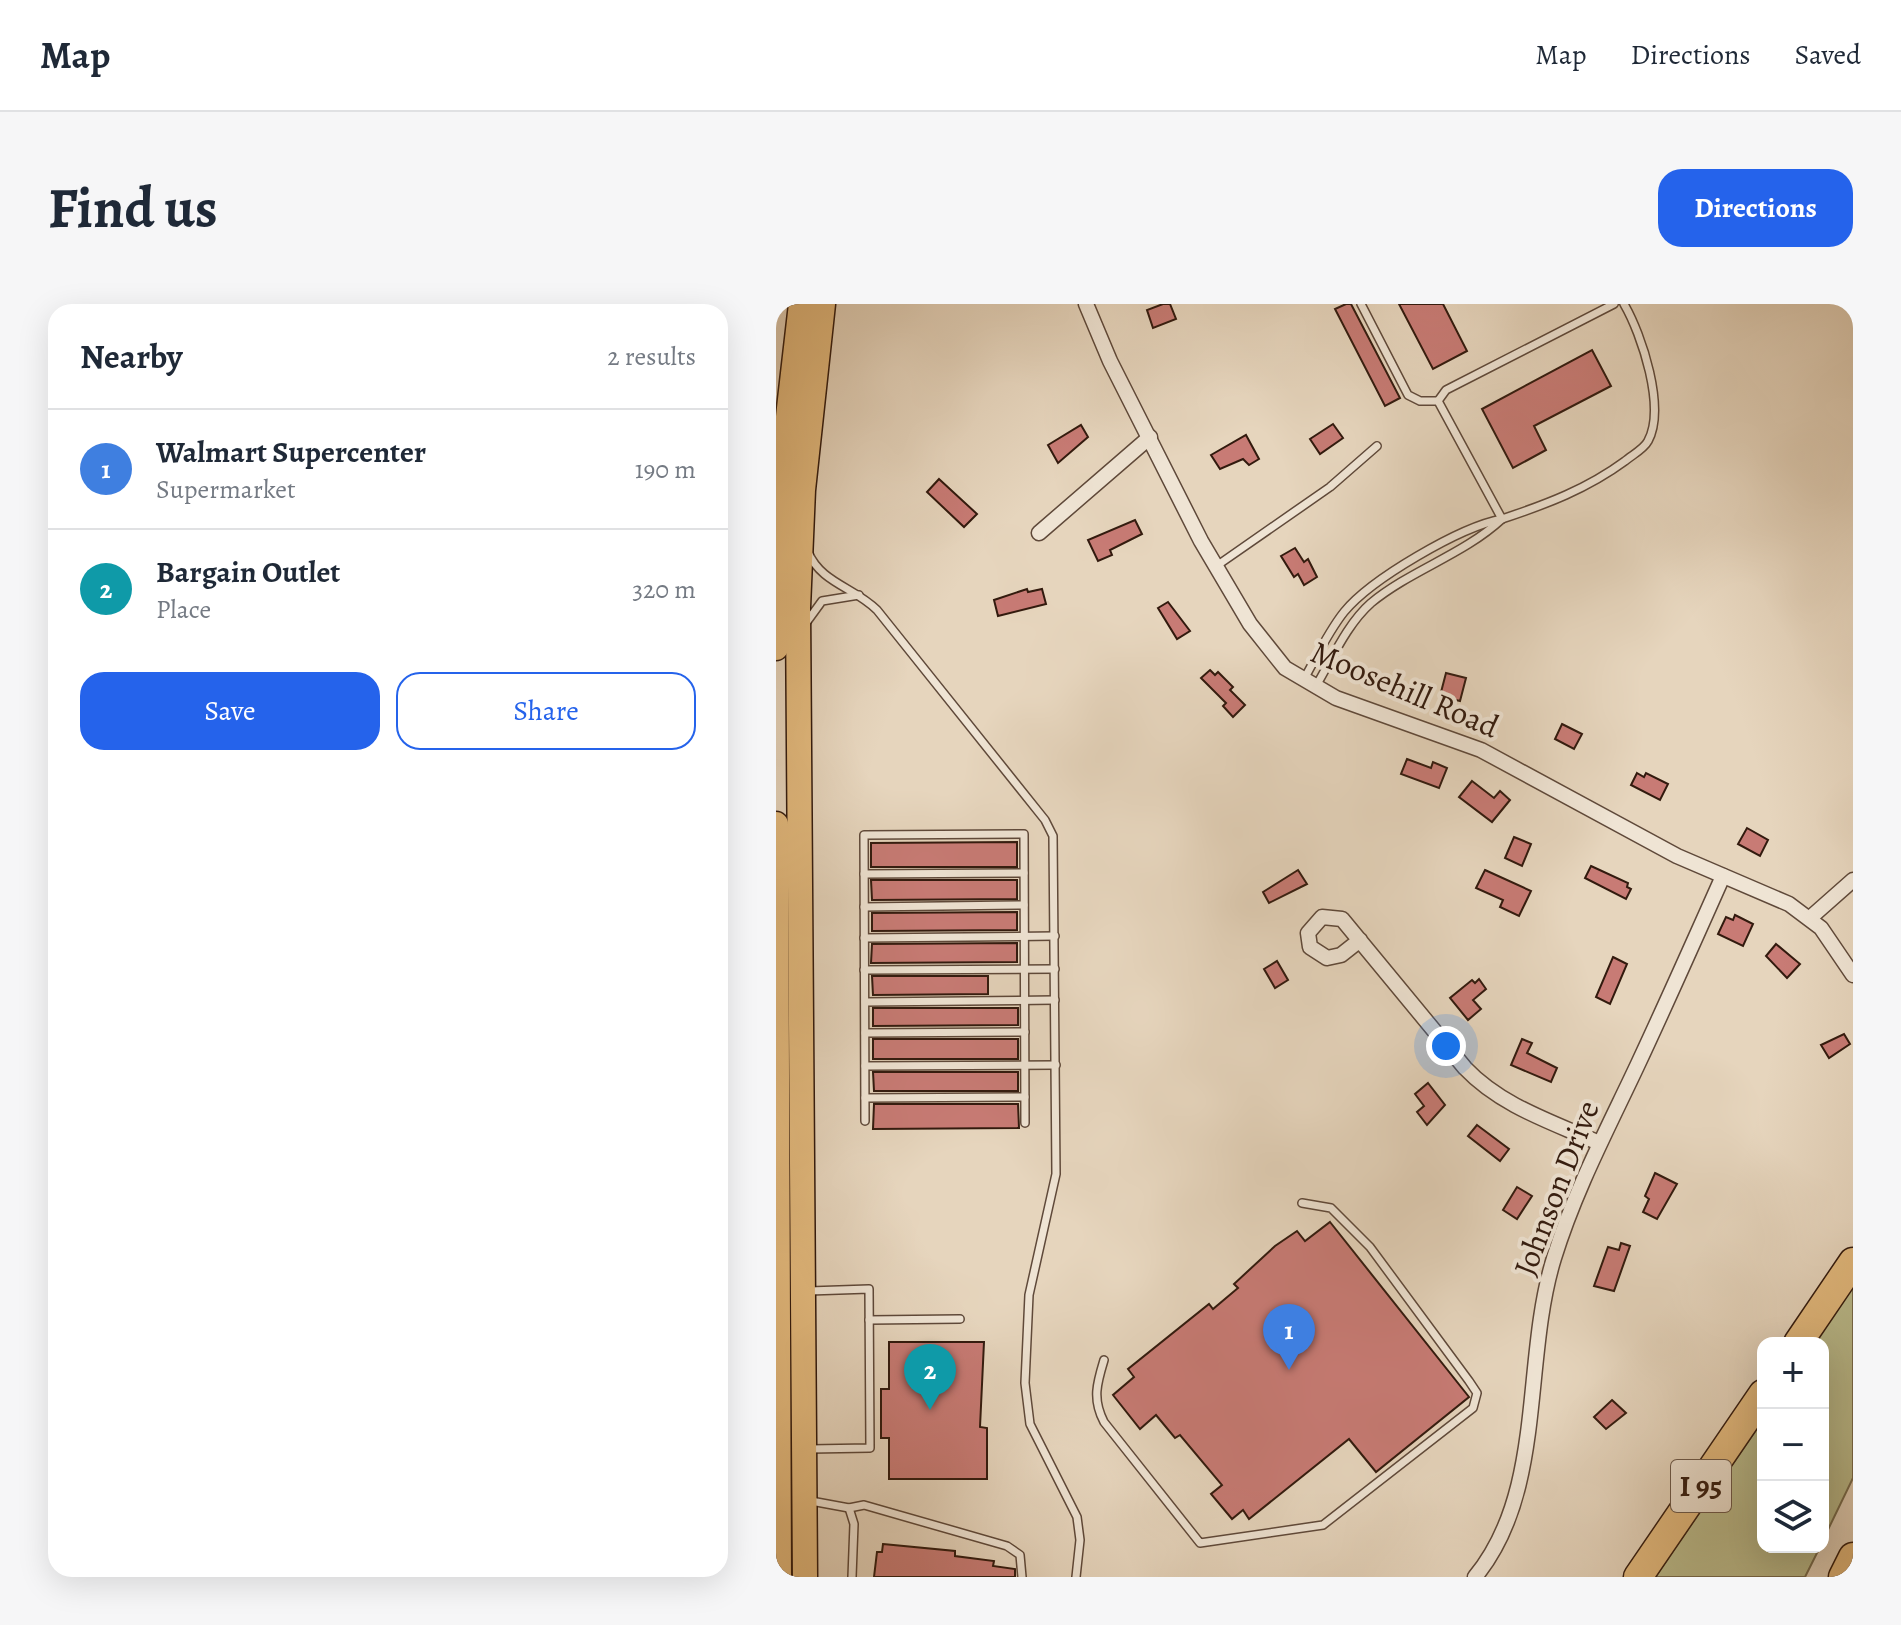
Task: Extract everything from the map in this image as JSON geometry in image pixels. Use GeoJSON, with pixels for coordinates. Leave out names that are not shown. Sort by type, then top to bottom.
{"type":"FeatureCollection","features":[{"type":"Feature","properties":{"kind":"highway"},"geometry":{"type":"LineString","coordinates":[[1802,1337],[1853,1262]]}},
{"type":"Feature","properties":{"kind":"highway","name":"I 95"},"geometry":{"type":"LineString","coordinates":[[1638,1577],[1757,1403]]}},
{"type":"Feature","properties":{"kind":"highway"},"geometry":{"type":"LineString","coordinates":[[1843,1577],[1853,1557]]}},
{"type":"Feature","properties":{"kind":"main road"},"geometry":{"type":"LineString","coordinates":[[801,304],[782,469],[802,1292],[805,1577]]}},
{"type":"Feature","properties":{"kind":"main road"},"geometry":{"type":"LineString","coordinates":[[787,649],[823,304]]}},
{"type":"Feature","properties":{"kind":"main road"},"geometry":{"type":"LineString","coordinates":[[776,824],[778,1567]]}},
{"type":"Feature","properties":{"kind":"street","name":"Moosehill Road"},"geometry":{"type":"LineString","coordinates":[[1086,304],[1110,361],[1215,567],[1268,650],[1309,684],[1481,750],[1657,845],[1777,898],[1810,918],[1830,938],[1853,975]]}},
{"type":"Feature","properties":{"kind":"street"},"geometry":{"type":"LineString","coordinates":[[1039,533],[1150,437]]}},
{"type":"Feature","properties":{"kind":"street","name":"Johnson Drive"},"geometry":{"type":"LineString","coordinates":[[1475,1577],[1496,1552],[1512,1516],[1545,1293],[1554,1256],[1599,1143],[1723,876]]}},
{"type":"Feature","properties":{"kind":"street"},"geometry":{"type":"LineString","coordinates":[[1810,918],[1853,880]]}},
{"type":"Feature","properties":{"kind":"street"},"geometry":{"type":"LineString","coordinates":[[1360,940],[1477,1081],[1506,1101],[1599,1143]]}},
{"type":"Feature","properties":{"kind":"lane"},"geometry":{"type":"LineString","coordinates":[[1361,304],[1408,395],[1420,401],[1438,401]]}},
{"type":"Feature","properties":{"kind":"lane"},"geometry":{"type":"LineString","coordinates":[[1438,401],[1446,390],[1614,304]]}},
{"type":"Feature","properties":{"kind":"lane"},"geometry":{"type":"LineString","coordinates":[[1309,684],[1343,613],[1367,588],[1473,526],[1551,503],[1598,481],[1647,444],[1655,423],[1646,356],[1638,329],[1624,304]]}},
{"type":"Feature","properties":{"kind":"lane"},"geometry":{"type":"LineString","coordinates":[[1438,401],[1502,519]]}},
{"type":"Feature","properties":{"kind":"lane"},"geometry":{"type":"LineString","coordinates":[[1215,567],[1330,487],[1377,446]]}},
{"type":"Feature","properties":{"kind":"lane"},"geometry":{"type":"LineString","coordinates":[[1309,684],[1371,604],[1477,539],[1502,519]]}},
{"type":"Feature","properties":{"kind":"lane"},"geometry":{"type":"LineString","coordinates":[[801,527],[817,570],[859,595],[877,610],[1048,824],[1054,843],[1055,1184],[1029,1295],[1025,1383],[1030,1424],[1077,1517],[1080,1540],[1076,1577]]}},
{"type":"Feature","properties":{"kind":"lane"},"geometry":{"type":"LineString","coordinates":[[787,649],[822,601],[859,595]]}},
{"type":"Feature","properties":{"kind":"lane"},"geometry":{"type":"LineString","coordinates":[[865,1121],[864,835],[1024,834],[1025,1123]]}},
{"type":"Feature","properties":{"kind":"lane"},"geometry":{"type":"LineString","coordinates":[[864,874],[1024,873]]}},
{"type":"Feature","properties":{"kind":"lane"},"geometry":{"type":"LineString","coordinates":[[864,907],[1024,905]]}},
{"type":"Feature","properties":{"kind":"lane"},"geometry":{"type":"LineString","coordinates":[[864,938],[1055,936]]}},
{"type":"Feature","properties":{"kind":"lane"},"geometry":{"type":"LineString","coordinates":[[864,970],[1055,969]]}},
{"type":"Feature","properties":{"kind":"lane"},"geometry":{"type":"LineString","coordinates":[[865,1002],[1055,1000]]}},
{"type":"Feature","properties":{"kind":"lane"},"geometry":{"type":"LineString","coordinates":[[865,1033],[1025,1032]]}},
{"type":"Feature","properties":{"kind":"lane"},"geometry":{"type":"LineString","coordinates":[[865,1066],[1056,1065]]}},
{"type":"Feature","properties":{"kind":"lane"},"geometry":{"type":"LineString","coordinates":[[865,1098],[1025,1097]]}},
{"type":"Feature","properties":{"kind":"lane"},"geometry":{"type":"LineString","coordinates":[[1104,1360],[1095,1393],[1104,1422],[1200,1543],[1323,1525],[1473,1408],[1477,1393],[1370,1247],[1331,1208],[1302,1203]]}},
{"type":"Feature","properties":{"kind":"lane"},"geometry":{"type":"LineString","coordinates":[[802,1292],[869,1289],[870,1448],[804,1449]]}},
{"type":"Feature","properties":{"kind":"lane"},"geometry":{"type":"LineString","coordinates":[[869,1320],[960,1319]]}},
{"type":"Feature","properties":{"kind":"lane"},"geometry":{"type":"LineString","coordinates":[[805,1500],[849,1508],[864,1505],[1007,1546],[1020,1555],[1022,1577]]}},
{"type":"Feature","properties":{"kind":"lane"},"geometry":{"type":"LineString","coordinates":[[849,1508],[854,1524],[852,1577]]}},
{"type":"Feature","properties":{"kind":"green space"},"geometry":{"type":"Polygon","coordinates":[[[1853,1285],[1853,1478],[1829,1528],[1829,1337],[1818,1337],[1853,1285]]]}},
{"type":"Feature","properties":{"kind":"green space"},"geometry":{"type":"Polygon","coordinates":[[[1757,1429],[1757,1553],[1817,1553],[1805,1577],[1655,1577],[1757,1429]]]}},
{"type":"Feature","properties":{"kind":"building"},"geometry":{"type":"Polygon","coordinates":[[[1170,304],[1176,319],[1153,328],[1147,310],[1170,304]]]}},
{"type":"Feature","properties":{"kind":"building"},"geometry":{"type":"Polygon","coordinates":[[[1351,304],[1400,398],[1385,406],[1335,309],[1351,304]]]}},
{"type":"Feature","properties":{"kind":"building"},"geometry":{"type":"Polygon","coordinates":[[[1399,304],[1443,304],[1467,351],[1433,369],[1399,304]]]}},
{"type":"Feature","properties":{"kind":"building"},"geometry":{"type":"Polygon","coordinates":[[[1592,350],[1611,386],[1534,426],[1546,450],[1513,468],[1482,409],[1592,350]]]}},
{"type":"Feature","properties":{"kind":"building"},"geometry":{"type":"Polygon","coordinates":[[[1333,424],[1343,438],[1320,454],[1310,439],[1333,424]]]}},
{"type":"Feature","properties":{"kind":"building"},"geometry":{"type":"Polygon","coordinates":[[[1081,425],[1088,437],[1058,463],[1048,445],[1081,425]]]}},
{"type":"Feature","properties":{"kind":"building"},"geometry":{"type":"Polygon","coordinates":[[[1246,435],[1259,459],[1249,465],[1243,459],[1220,469],[1211,455],[1246,435]]]}},
{"type":"Feature","properties":{"kind":"building"},"geometry":{"type":"Polygon","coordinates":[[[939,479],[977,514],[964,527],[927,492],[939,479]]]}},
{"type":"Feature","properties":{"kind":"building"},"geometry":{"type":"Polygon","coordinates":[[[1135,520],[1142,534],[1110,550],[1112,555],[1098,561],[1088,540],[1135,520]]]}},
{"type":"Feature","properties":{"kind":"building"},"geometry":{"type":"Polygon","coordinates":[[[1295,548],[1304,562],[1308,559],[1317,577],[1304,585],[1298,574],[1294,577],[1281,556],[1295,548]]]}},
{"type":"Feature","properties":{"kind":"building"},"geometry":{"type":"Polygon","coordinates":[[[1027,589],[1028,592],[1042,589],[1046,604],[998,616],[994,600],[1027,589]]]}},
{"type":"Feature","properties":{"kind":"building"},"geometry":{"type":"Polygon","coordinates":[[[1168,602],[1190,631],[1177,639],[1158,608],[1168,602]]]}},
{"type":"Feature","properties":{"kind":"building"},"geometry":{"type":"Polygon","coordinates":[[[1210,670],[1215,675],[1218,672],[1233,687],[1230,690],[1245,705],[1233,717],[1223,706],[1226,703],[1201,678],[1210,670]]]}},
{"type":"Feature","properties":{"kind":"building"},"geometry":{"type":"Polygon","coordinates":[[[1446,673],[1466,678],[1460,701],[1440,696],[1446,673]]]}},
{"type":"Feature","properties":{"kind":"building"},"geometry":{"type":"Polygon","coordinates":[[[1562,724],[1582,734],[1574,749],[1555,739],[1562,724]]]}},
{"type":"Feature","properties":{"kind":"building"},"geometry":{"type":"Polygon","coordinates":[[[1407,759],[1431,768],[1433,762],[1447,768],[1439,788],[1401,774],[1407,759]]]}},
{"type":"Feature","properties":{"kind":"building"},"geometry":{"type":"Polygon","coordinates":[[[1637,773],[1644,777],[1646,773],[1668,784],[1660,800],[1631,785],[1637,773]]]}},
{"type":"Feature","properties":{"kind":"building"},"geometry":{"type":"Polygon","coordinates":[[[1472,781],[1494,798],[1500,791],[1510,800],[1492,822],[1459,797],[1472,781]]]}},
{"type":"Feature","properties":{"kind":"building"},"geometry":{"type":"Polygon","coordinates":[[[1747,828],[1768,840],[1760,856],[1738,844],[1747,828]]]}},
{"type":"Feature","properties":{"kind":"building"},"geometry":{"type":"Polygon","coordinates":[[[1514,837],[1531,844],[1522,866],[1505,858],[1514,837]]]}},
{"type":"Feature","properties":{"kind":"building"},"geometry":{"type":"Polygon","coordinates":[[[1017,842],[1017,867],[871,867],[871,843],[1017,842]]]}},
{"type":"Feature","properties":{"kind":"building"},"geometry":{"type":"Polygon","coordinates":[[[1591,866],[1628,883],[1627,887],[1631,889],[1626,899],[1585,878],[1591,866]]]}},
{"type":"Feature","properties":{"kind":"building"},"geometry":{"type":"Polygon","coordinates":[[[1298,870],[1307,884],[1269,903],[1263,892],[1298,870]]]}},
{"type":"Feature","properties":{"kind":"building"},"geometry":{"type":"Polygon","coordinates":[[[1485,870],[1531,891],[1519,916],[1500,907],[1503,900],[1476,888],[1485,870]]]}},
{"type":"Feature","properties":{"kind":"building"},"geometry":{"type":"Polygon","coordinates":[[[871,880],[1017,880],[1017,899],[872,900],[871,880]]]}},
{"type":"Feature","properties":{"kind":"building"},"geometry":{"type":"Polygon","coordinates":[[[1017,912],[1017,930],[872,931],[872,913],[1017,912]]]}},
{"type":"Feature","properties":{"kind":"building"},"geometry":{"type":"Polygon","coordinates":[[[1735,915],[1753,924],[1743,946],[1718,934],[1726,917],[1733,920],[1735,915]]]}},
{"type":"Feature","properties":{"kind":"building"},"geometry":{"type":"Polygon","coordinates":[[[1017,943],[1017,962],[871,963],[872,944],[1017,943]]]}},
{"type":"Feature","properties":{"kind":"building"},"geometry":{"type":"Polygon","coordinates":[[[1776,944],[1800,964],[1787,978],[1766,956],[1776,944]]]}},
{"type":"Feature","properties":{"kind":"building"},"geometry":{"type":"Polygon","coordinates":[[[1613,957],[1627,964],[1610,1004],[1596,997],[1613,957]]]}},
{"type":"Feature","properties":{"kind":"building"},"geometry":{"type":"Polygon","coordinates":[[[1277,961],[1288,980],[1275,988],[1264,969],[1277,961]]]}},
{"type":"Feature","properties":{"kind":"building"},"geometry":{"type":"Polygon","coordinates":[[[872,976],[988,976],[988,994],[873,995],[872,976]]]}},
{"type":"Feature","properties":{"kind":"building"},"geometry":{"type":"Polygon","coordinates":[[[1479,979],[1486,989],[1473,1000],[1481,1009],[1468,1020],[1450,998],[1472,980],[1475,983],[1479,979]]]}},
{"type":"Feature","properties":{"kind":"building"},"geometry":{"type":"Polygon","coordinates":[[[873,1008],[1018,1008],[1018,1025],[873,1026],[873,1008]]]}},
{"type":"Feature","properties":{"kind":"building"},"geometry":{"type":"Polygon","coordinates":[[[1844,1034],[1850,1044],[1829,1058],[1821,1045],[1844,1034]]]}},
{"type":"Feature","properties":{"kind":"building"},"geometry":{"type":"Polygon","coordinates":[[[873,1039],[1018,1039],[1018,1059],[873,1059],[873,1039]]]}},
{"type":"Feature","properties":{"kind":"building"},"geometry":{"type":"Polygon","coordinates":[[[1522,1039],[1532,1043],[1527,1053],[1557,1068],[1551,1082],[1511,1065],[1522,1039]]]}},
{"type":"Feature","properties":{"kind":"building"},"geometry":{"type":"Polygon","coordinates":[[[873,1072],[1018,1072],[1018,1091],[874,1091],[873,1072]]]}},
{"type":"Feature","properties":{"kind":"building"},"geometry":{"type":"Polygon","coordinates":[[[1428,1083],[1445,1105],[1427,1125],[1417,1112],[1424,1106],[1415,1094],[1428,1083]]]}},
{"type":"Feature","properties":{"kind":"building"},"geometry":{"type":"Polygon","coordinates":[[[874,1104],[1018,1104],[1019,1128],[873,1129],[874,1104]]]}},
{"type":"Feature","properties":{"kind":"building"},"geometry":{"type":"Polygon","coordinates":[[[1477,1125],[1509,1149],[1500,1161],[1468,1136],[1477,1125]]]}},
{"type":"Feature","properties":{"kind":"building"},"geometry":{"type":"Polygon","coordinates":[[[1655,1173],[1677,1184],[1657,1219],[1643,1212],[1649,1199],[1645,1196],[1655,1173]]]}},
{"type":"Feature","properties":{"kind":"building"},"geometry":{"type":"Polygon","coordinates":[[[1517,1187],[1532,1196],[1517,1219],[1503,1210],[1517,1187]]]}},
{"type":"Feature","properties":{"kind":"building"},"geometry":{"type":"Polygon","coordinates":[[[1330,1222],[1469,1397],[1376,1472],[1349,1439],[1249,1519],[1243,1510],[1232,1519],[1211,1494],[1222,1485],[1180,1435],[1175,1438],[1156,1415],[1140,1429],[1113,1395],[1134,1377],[1128,1369],[1209,1304],[1213,1309],[1238,1288],[1234,1284],[1275,1246],[1297,1231],[1305,1241],[1330,1222]]]}},
{"type":"Feature","properties":{"kind":"building"},"geometry":{"type":"Polygon","coordinates":[[[1621,1243],[1630,1246],[1614,1291],[1594,1286],[1608,1247],[1619,1250],[1621,1243]]]}},
{"type":"Feature","properties":{"kind":"building"},"geometry":{"type":"Polygon","coordinates":[[[889,1342],[984,1342],[980,1427],[987,1428],[987,1479],[889,1479],[889,1438],[881,1438],[881,1389],[889,1389],[889,1342]]]}},
{"type":"Feature","properties":{"kind":"building"},"geometry":{"type":"Polygon","coordinates":[[[1612,1400],[1626,1413],[1606,1429],[1594,1417],[1612,1400]]]}},
{"type":"Feature","properties":{"kind":"building"},"geometry":{"type":"Polygon","coordinates":[[[883,1544],[955,1551],[955,1556],[994,1561],[993,1566],[1015,1569],[1015,1577],[874,1577],[877,1552],[882,1552],[883,1544]]]}},
{"type":"Feature","properties":{"kind":"place","name":"Walmart Supercenter"},"geometry":{"type":"Point","coordinates":[1289,1370]}},
{"type":"Feature","properties":{"kind":"place","name":"Bargain Outlet"},"geometry":{"type":"Point","coordinates":[930,1410]}}]}
